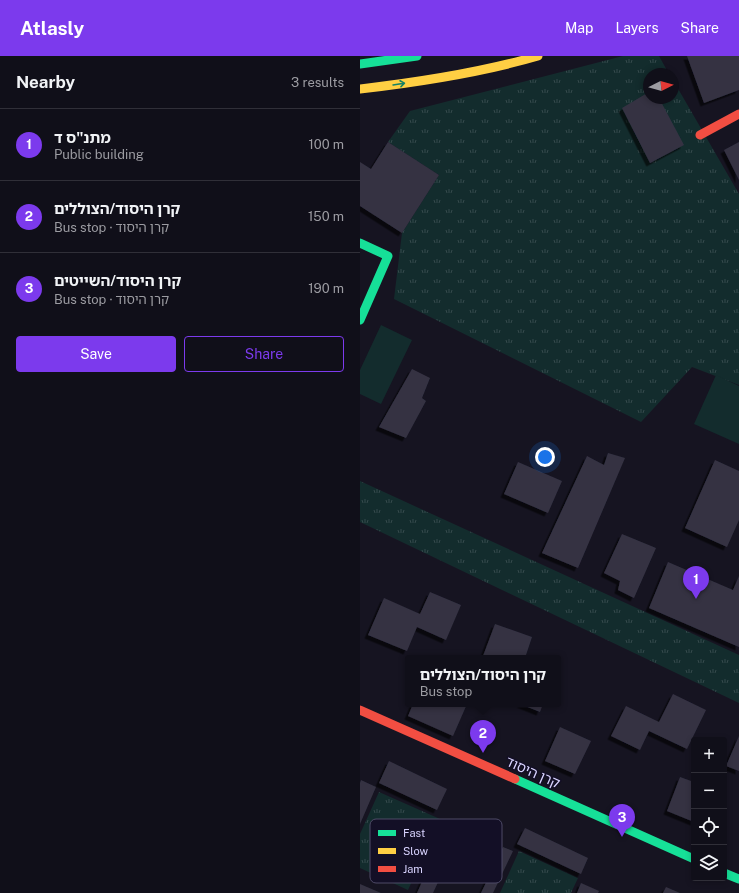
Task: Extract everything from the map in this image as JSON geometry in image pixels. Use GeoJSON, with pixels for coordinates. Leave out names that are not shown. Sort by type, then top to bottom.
{"type":"FeatureCollection","features":[{"type":"Feature","properties":{"kind":"street"},"geometry":{"type":"LineString","coordinates":[[360,64],[417,56]]}},
{"type":"Feature","properties":{"kind":"street"},"geometry":{"type":"LineString","coordinates":[[360,89],[402,84],[481,70],[519,62],[538,56]]}},
{"type":"Feature","properties":{"kind":"street"},"geometry":{"type":"LineString","coordinates":[[700,135],[739,114]]}},
{"type":"Feature","properties":{"kind":"street"},"geometry":{"type":"LineString","coordinates":[[360,243],[388,256],[360,320]]}},
{"type":"Feature","properties":{"kind":"street","name":"קרן היסוד"},"geometry":{"type":"LineString","coordinates":[[360,710],[691,858]]}},
{"type":"Feature","properties":{"kind":"street"},"geometry":{"type":"LineString","coordinates":[[727,874],[739,879]]}},
{"type":"Feature","properties":{"kind":"green space"},"geometry":{"type":"Polygon","coordinates":[[[623,56],[659,56],[666,68],[643,68],[643,104],[679,104],[679,90],[739,194],[739,385],[692,367],[641,422],[394,299],[402,233],[439,175],[388,142],[410,111],[623,56]]]}},
{"type":"Feature","properties":{"kind":"green space"},"geometry":{"type":"Polygon","coordinates":[[[381,325],[412,340],[381,404],[360,394],[360,370],[381,325]]]}},
{"type":"Feature","properties":{"kind":"green space"},"geometry":{"type":"Polygon","coordinates":[[[716,375],[739,386],[739,444],[694,424],[716,375]]]}},
{"type":"Feature","properties":{"kind":"green space"},"geometry":{"type":"Polygon","coordinates":[[[360,481],[739,655],[739,703],[360,522],[360,481]]]}},
{"type":"Feature","properties":{"kind":"green space"},"geometry":{"type":"Polygon","coordinates":[[[379,792],[440,819],[370,819],[370,873],[360,868],[360,834],[379,792]]]}},
{"type":"Feature","properties":{"kind":"green space"},"geometry":{"type":"Polygon","coordinates":[[[519,851],[578,878],[571,893],[500,893],[519,851]]]}},
{"type":"Feature","properties":{"kind":"green space"},"geometry":{"type":"Polygon","coordinates":[[[393,883],[411,883],[408,890],[393,883]]]}},
{"type":"Feature","properties":{"kind":"building"},"geometry":{"type":"Polygon","coordinates":[[[687,56],[739,56],[739,90],[704,103],[687,56]]]}},
{"type":"Feature","properties":{"kind":"building"},"geometry":{"type":"Polygon","coordinates":[[[643,96],[643,104],[662,104],[684,145],[650,163],[622,108],[643,96]]]}},
{"type":"Feature","properties":{"kind":"building"},"geometry":{"type":"Polygon","coordinates":[[[388,142],[439,175],[402,233],[360,206],[360,162],[371,169],[388,142]]]}},
{"type":"Feature","properties":{"kind":"building"},"geometry":{"type":"Polygon","coordinates":[[[739,142],[739,180],[724,150],[739,142]]]}},
{"type":"Feature","properties":{"kind":"building"},"geometry":{"type":"Polygon","coordinates":[[[412,369],[430,378],[422,398],[426,401],[406,438],[379,427],[412,369]]]}},
{"type":"Feature","properties":{"kind":"building"},"geometry":{"type":"Polygon","coordinates":[[[608,453],[625,458],[578,568],[542,553],[587,456],[604,465],[608,453]]]}},
{"type":"Feature","properties":{"kind":"building"},"geometry":{"type":"Polygon","coordinates":[[[715,460],[739,471],[739,520],[727,547],[685,528],[715,460]]]}},
{"type":"Feature","properties":{"kind":"building"},"geometry":{"type":"Polygon","coordinates":[[[518,462],[562,481],[548,513],[504,494],[518,462]]]}},
{"type":"Feature","properties":{"kind":"building"},"geometry":{"type":"Polygon","coordinates":[[[622,534],[656,548],[634,598],[618,590],[620,581],[604,573],[622,534]]]}},
{"type":"Feature","properties":{"kind":"building"},"geometry":{"type":"Polygon","coordinates":[[[668,562],[733,590],[739,576],[739,647],[649,608],[668,562]]]}},
{"type":"Feature","properties":{"kind":"building"},"geometry":{"type":"Polygon","coordinates":[[[430,592],[461,605],[446,640],[417,627],[407,651],[368,635],[384,598],[420,614],[430,592]]]}},
{"type":"Feature","properties":{"kind":"building"},"geometry":{"type":"Polygon","coordinates":[[[495,624],[532,637],[526,655],[483,655],[495,624]]]}},
{"type":"Feature","properties":{"kind":"building"},"geometry":{"type":"Polygon","coordinates":[[[673,694],[706,710],[693,737],[691,737],[687,749],[649,731],[640,750],[611,736],[626,706],[659,722],[673,694]]]}},
{"type":"Feature","properties":{"kind":"building"},"geometry":{"type":"Polygon","coordinates":[[[412,707],[466,707],[453,736],[408,716],[412,707]]]}},
{"type":"Feature","properties":{"kind":"building"},"geometry":{"type":"Polygon","coordinates":[[[528,707],[542,707],[540,712],[528,707]]]}},
{"type":"Feature","properties":{"kind":"building"},"geometry":{"type":"Polygon","coordinates":[[[560,727],[591,741],[575,774],[545,761],[560,727]]]}},
{"type":"Feature","properties":{"kind":"building"},"geometry":{"type":"Polygon","coordinates":[[[739,736],[739,771],[727,766],[739,736]]]}},
{"type":"Feature","properties":{"kind":"building"},"geometry":{"type":"Polygon","coordinates":[[[389,761],[447,789],[437,810],[379,783],[389,761]]]}},
{"type":"Feature","properties":{"kind":"building"},"geometry":{"type":"Polygon","coordinates":[[[680,777],[691,781],[691,821],[667,811],[680,777]]]}},
{"type":"Feature","properties":{"kind":"building"},"geometry":{"type":"Polygon","coordinates":[[[361,780],[376,787],[360,824],[360,783],[361,780]]]}},
{"type":"Feature","properties":{"kind":"building"},"geometry":{"type":"Polygon","coordinates":[[[525,828],[588,858],[581,874],[517,844],[525,828]]]}},
{"type":"Feature","properties":{"kind":"building"},"geometry":{"type":"Polygon","coordinates":[[[503,847],[513,851],[502,874],[503,847]]]}},
{"type":"Feature","properties":{"kind":"building"},"geometry":{"type":"Polygon","coordinates":[[[421,883],[438,883],[433,893],[417,893],[421,883]]]}},
{"type":"Feature","properties":{"kind":"building"},"geometry":{"type":"Polygon","coordinates":[[[486,883],[498,883],[493,893],[481,893],[486,883]]]}},
{"type":"Feature","properties":{"kind":"building"},"geometry":{"type":"Polygon","coordinates":[[[581,883],[599,891],[598,893],[577,893],[581,883]]]}},
{"type":"Feature","properties":{"kind":"building"},"geometry":{"type":"Polygon","coordinates":[[[360,884],[381,893],[360,893],[360,884]]]}},
{"type":"Feature","properties":{"kind":"building"},"geometry":{"type":"Polygon","coordinates":[[[666,887],[680,893],[663,893],[666,887]]]}},
{"type":"Feature","properties":{"kind":"traffic: fast"},"geometry":{"type":"LineString","coordinates":[[360,64],[417,56]]}},
{"type":"Feature","properties":{"kind":"traffic: fast"},"geometry":{"type":"LineString","coordinates":[[360,243],[388,256],[360,320]]}},
{"type":"Feature","properties":{"kind":"traffic: fast"},"geometry":{"type":"LineString","coordinates":[[515,779],[691,858]]}},
{"type":"Feature","properties":{"kind":"traffic: fast"},"geometry":{"type":"LineString","coordinates":[[727,874],[739,879]]}},
{"type":"Feature","properties":{"kind":"traffic: slow"},"geometry":{"type":"LineString","coordinates":[[360,89],[450,76],[538,56]]}},
{"type":"Feature","properties":{"kind":"traffic: jam"},"geometry":{"type":"LineString","coordinates":[[700,135],[739,114]]}},
{"type":"Feature","properties":{"kind":"traffic: jam"},"geometry":{"type":"LineString","coordinates":[[360,710],[515,779]]}},
{"type":"Feature","properties":{"kind":"place","name":"מתנ\"ס ד"},"geometry":{"type":"Point","coordinates":[696,599]}},
{"type":"Feature","properties":{"kind":"place","name":"קרן היסוד/הצוללים"},"geometry":{"type":"Point","coordinates":[483,753]}},
{"type":"Feature","properties":{"kind":"place","name":"קרן היסוד/השייטים"},"geometry":{"type":"Point","coordinates":[622,837]}}]}
